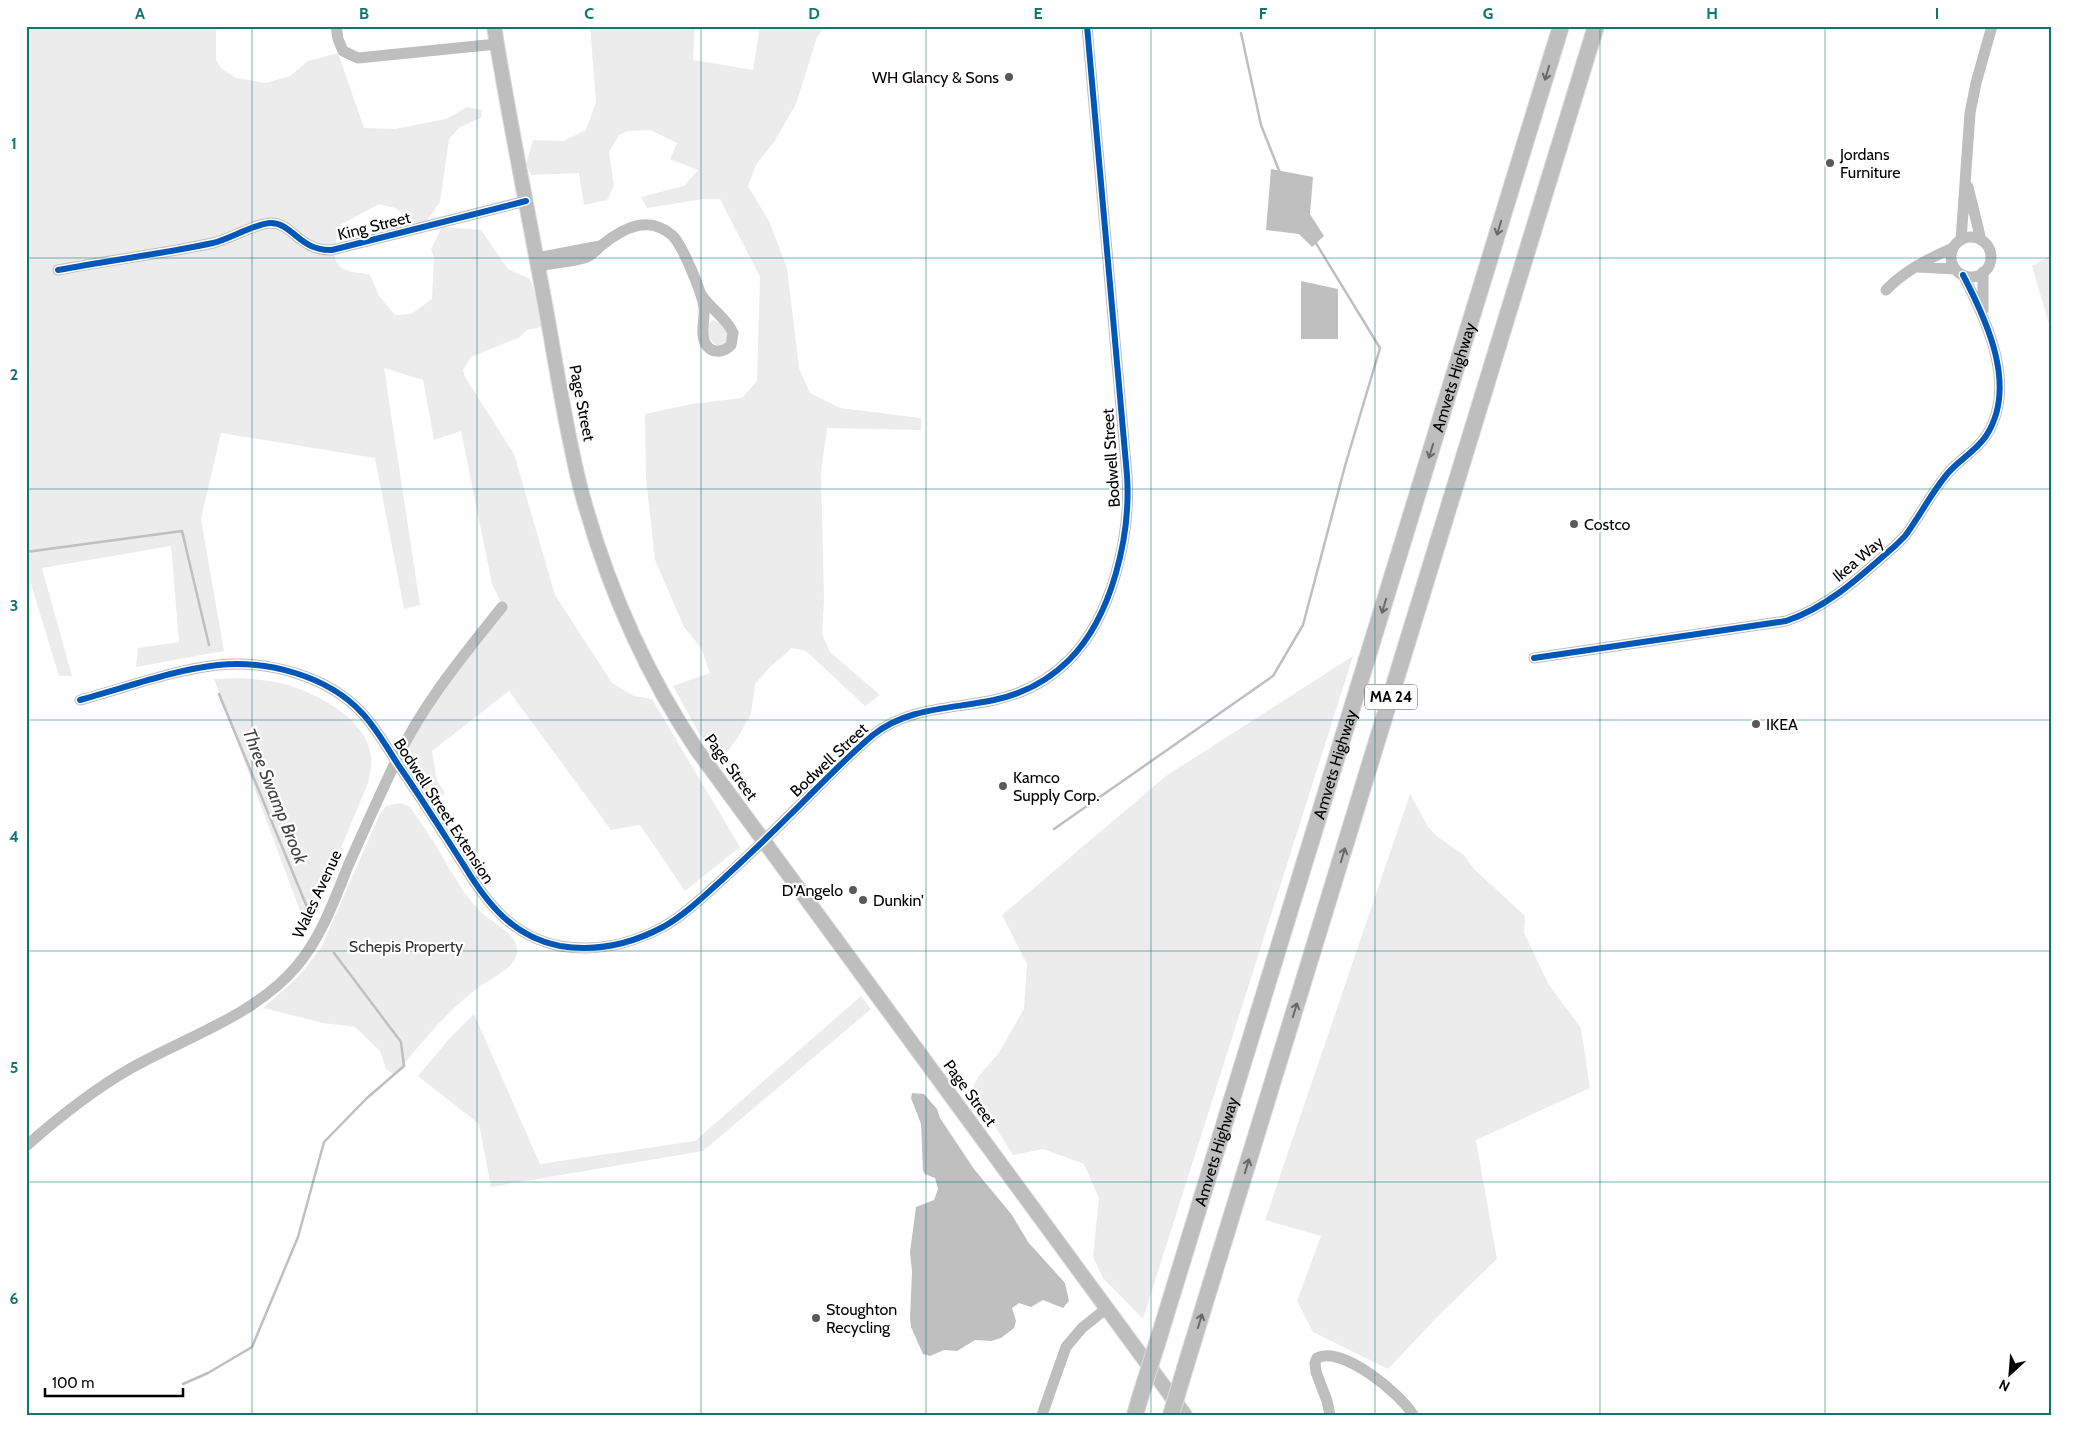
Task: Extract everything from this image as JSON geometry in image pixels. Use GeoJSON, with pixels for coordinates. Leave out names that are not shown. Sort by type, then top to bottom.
{"type":"FeatureCollection","features":[{"type":"Feature","properties":{"kind":"highway","name":"Amvets Highway"},"geometry":{"type":"LineString","coordinates":[[1137,1408],[1561,26]]}},
{"type":"Feature","properties":{"kind":"highway","name":"Amvets Highway"},"geometry":{"type":"LineString","coordinates":[[1171,1415],[1596,26]]}},
{"type":"Feature","properties":{"kind":"main road","name":"Page Street"},"geometry":{"type":"LineString","coordinates":[[494,26],[581,488],[593,532],[614,591],[645,661],[697,750],[1186,1415]]}},
{"type":"Feature","properties":{"kind":"street"},"geometry":{"type":"LineString","coordinates":[[336,26],[338,39],[343,51],[358,58],[497,44]]}},
{"type":"Feature","properties":{"kind":"street","name":"Bodwell Street"},"geometry":{"type":"LineString","coordinates":[[764,841],[872,737],[894,722],[927,711],[1007,696],[1046,679],[1068,662],[1082,645],[1095,626],[1103,608],[1126,534],[1128,492],[1087,26]]}},
{"type":"Feature","properties":{"kind":"street"},"geometry":{"type":"LineString","coordinates":[[1959,272],[1951,259],[1957,244],[1966,178],[1966,147],[1970,113],[1976,83],[1992,26]]}},
{"type":"Feature","properties":{"kind":"street"},"geometry":{"type":"LineString","coordinates":[[1918,266],[1975,276],[1983,272],[1988,265],[1990,256],[1987,247],[1981,240],[1966,178]]}},
{"type":"Feature","properties":{"kind":"street","name":"King Street"},"geometry":{"type":"LineString","coordinates":[[58,270],[210,243],[271,223],[284,227],[310,247],[332,250],[526,201]]}},
{"type":"Feature","properties":{"kind":"street"},"geometry":{"type":"LineString","coordinates":[[537,262],[585,257],[628,227],[642,224],[659,227],[670,234],[679,244],[708,306],[731,328],[734,337],[731,345],[723,351],[714,350],[708,346],[703,334],[704,307],[701,294]]}},
{"type":"Feature","properties":{"kind":"street"},"geometry":{"type":"LineString","coordinates":[[1886,290],[1898,278],[1969,237],[1981,240]]}},
{"type":"Feature","properties":{"kind":"street","name":"Ikea Way"},"geometry":{"type":"LineString","coordinates":[[1534,658],[1778,624],[1808,613],[1840,592],[1905,536],[1944,477],[1975,449],[1990,429],[1998,407],[2000,386],[1998,370],[1983,314],[1959,272]]}},
{"type":"Feature","properties":{"kind":"street","name":"Ikea Way"},"geometry":{"type":"LineString","coordinates":[[1983,272],[1983,314]]}},
{"type":"Feature","properties":{"kind":"street"},"geometry":{"type":"LineString","coordinates":[[704,324],[709,316],[716,315],[723,319]]}},
{"type":"Feature","properties":{"kind":"street","name":"Wales Avenue"},"geometry":{"type":"LineString","coordinates":[[26,1146],[72,1108],[112,1080],[236,1014],[262,997],[289,974],[304,958],[319,933],[396,761],[415,724],[456,663],[502,608]]}},
{"type":"Feature","properties":{"kind":"street","name":"Bodwell Street Extension"},"geometry":{"type":"LineString","coordinates":[[80,700],[191,670],[215,666],[244,664],[276,669],[315,681],[348,700],[364,715],[430,810],[489,904],[501,916],[523,932],[539,940],[556,945],[580,948],[609,946],[634,940],[664,926],[700,900],[764,841]]}},
{"type":"Feature","properties":{"kind":"street"},"geometry":{"type":"LineString","coordinates":[[1042,1415],[1066,1347],[1082,1328],[1107,1308]]}},
{"type":"Feature","properties":{"kind":"street"},"geometry":{"type":"LineString","coordinates":[[1330,1415],[1316,1372],[1315,1363],[1323,1355],[1329,1355],[1359,1367],[1393,1390],[1414,1415]]}},
{"type":"Feature","properties":{"kind":"green space"},"geometry":{"type":"Polygon","coordinates":[[[26,26],[216,26],[216,60],[221,68],[236,78],[266,83],[290,76],[308,61],[338,53],[364,128],[395,129],[446,119],[467,107],[482,110],[481,118],[460,127],[449,139],[440,202],[426,222],[419,225],[395,208],[379,204],[342,224],[335,249],[336,261],[346,270],[370,275],[379,296],[395,315],[411,314],[432,299],[434,257],[431,249],[442,227],[481,230],[508,269],[530,279],[542,327],[527,330],[520,337],[471,357],[463,370],[465,377],[514,454],[555,595],[612,683],[634,696],[652,699],[740,847],[685,891],[640,825],[611,830],[509,691],[432,751],[437,781],[445,793],[439,798],[423,791],[409,745],[500,601],[492,584],[461,431],[434,440],[423,380],[384,368],[420,605],[404,609],[375,458],[221,433],[201,519],[224,651],[136,667],[138,648],[179,642],[171,546],[42,568],[72,676],[59,676],[31,584],[26,583],[26,26]]]}},
{"type":"Feature","properties":{"kind":"green space"},"geometry":{"type":"Polygon","coordinates":[[[590,26],[695,26],[693,60],[753,70],[760,26],[825,26],[817,37],[796,104],[774,142],[756,165],[748,186],[769,221],[787,268],[799,368],[810,393],[840,408],[921,418],[921,430],[827,428],[821,472],[824,600],[822,634],[830,652],[880,695],[865,706],[806,651],[792,648],[770,667],[755,684],[751,714],[738,737],[721,760],[699,733],[673,686],[710,673],[701,648],[684,627],[655,560],[646,478],[645,414],[692,404],[742,398],[757,381],[760,277],[720,199],[703,199],[647,208],[641,197],[684,186],[698,170],[670,159],[677,143],[650,130],[628,131],[619,135],[609,152],[614,186],[607,200],[584,205],[579,173],[531,175],[526,164],[533,140],[563,141],[586,130],[596,102],[590,26]]]}},
{"type":"Feature","properties":{"kind":"green space"},"geometry":{"type":"Polygon","coordinates":[[[2051,255],[2051,331],[2032,266],[2051,255]]]}},
{"type":"Feature","properties":{"kind":"green space"},"geometry":{"type":"Polygon","coordinates":[[[712,320],[720,323],[728,334],[727,342],[719,346],[712,342],[708,335],[708,327],[712,320]]]}},
{"type":"Feature","properties":{"kind":"green space"},"geometry":{"type":"Polygon","coordinates":[[[1353,656],[1143,1319],[1103,1278],[1093,1257],[1099,1198],[1084,1164],[1043,1149],[1013,1155],[972,1090],[978,1077],[998,1054],[1024,1009],[1027,964],[1002,915],[1166,776],[1353,656]]]}},
{"type":"Feature","properties":{"kind":"green space","name":"Schepis Property"},"geometry":{"type":"Polygon","coordinates":[[[241,678],[272,681],[290,686],[320,698],[335,707],[359,729],[367,742],[371,756],[368,783],[307,930],[214,679],[241,678]]]}},
{"type":"Feature","properties":{"kind":"green space"},"geometry":{"type":"Polygon","coordinates":[[[1410,794],[1428,827],[1438,837],[1464,855],[1474,869],[1525,916],[1524,933],[1549,985],[1581,1028],[1590,1088],[1476,1140],[1497,1259],[1442,1312],[1388,1369],[1313,1332],[1297,1301],[1321,1236],[1265,1220],[1410,794]]]}},
{"type":"Feature","properties":{"kind":"green space","name":"Schepis Property"},"geometry":{"type":"Polygon","coordinates":[[[400,803],[409,806],[413,811],[464,892],[481,912],[509,934],[514,940],[517,952],[512,963],[507,968],[479,987],[445,1017],[395,1075],[386,1069],[380,1051],[355,1027],[323,1023],[263,1008],[299,976],[321,948],[380,814],[386,806],[400,803]]]}},
{"type":"Feature","properties":{"kind":"green space"},"geometry":{"type":"Polygon","coordinates":[[[861,996],[871,1009],[703,1151],[491,1187],[479,1124],[418,1076],[449,1039],[474,1014],[540,1164],[695,1141],[861,996]]]}},
{"type":"Feature","properties":{"kind":"shaded area"},"geometry":{"type":"Polygon","coordinates":[[[1271,169],[1313,177],[1310,214],[1324,236],[1312,247],[1299,234],[1266,230],[1271,169]]]}},
{"type":"Feature","properties":{"kind":"shaded area"},"geometry":{"type":"Polygon","coordinates":[[[1301,281],[1338,289],[1338,339],[1301,339],[1301,281]]]}},
{"type":"Feature","properties":{"kind":"shaded area"},"geometry":{"type":"Polygon","coordinates":[[[912,1093],[924,1094],[937,1109],[940,1118],[974,1169],[1012,1215],[1028,1242],[1065,1283],[1069,1301],[1063,1308],[1043,1300],[1031,1307],[1019,1303],[1012,1308],[1016,1321],[1014,1328],[1001,1338],[991,1341],[975,1340],[957,1351],[944,1350],[930,1356],[923,1354],[911,1327],[912,1272],[910,1252],[916,1207],[934,1200],[938,1189],[935,1178],[925,1174],[923,1171],[921,1124],[911,1098],[912,1093]]]}},
{"type":"Feature","properties":{"kind":"waterway"},"geometry":{"type":"LineString","coordinates":[[1241,33],[1261,125],[1280,173]]}},
{"type":"Feature","properties":{"kind":"waterway"},"geometry":{"type":"LineString","coordinates":[[1054,829],[1273,676],[1303,625],[1345,466],[1380,348],[1314,240]]}},
{"type":"Feature","properties":{"kind":"waterway","name":"Three Swamp Brook"},"geometry":{"type":"LineString","coordinates":[[26,552],[182,531],[209,645]]}},
{"type":"Feature","properties":{"kind":"waterway","name":"Three Swamp Brook"},"geometry":{"type":"LineString","coordinates":[[219,694],[307,907]]}},
{"type":"Feature","properties":{"kind":"waterway","name":"Three Swamp Brook"},"geometry":{"type":"LineString","coordinates":[[183,1384],[208,1373],[252,1347],[298,1237],[324,1142],[367,1098],[404,1066],[401,1042],[334,953]]}},
{"type":"Feature","properties":{"kind":"cycle path"},"geometry":{"type":"LineString","coordinates":[[80,700],[166,675],[218,665],[257,665],[277,668],[315,680],[348,700],[367,719],[474,881],[504,917],[516,927],[544,942],[573,948],[587,948],[613,945],[638,938],[663,927],[680,916],[743,860],[854,751],[887,726],[901,719],[931,710],[1004,697],[1034,686],[1061,668],[1084,642],[1097,622],[1116,574],[1126,524],[1127,475],[1087,26]]}},
{"type":"Feature","properties":{"kind":"cycle path"},"geometry":{"type":"LineString","coordinates":[[58,270],[213,243],[271,223],[285,227],[312,246],[332,250],[526,201]]}},
{"type":"Feature","properties":{"kind":"cycle path"},"geometry":{"type":"LineString","coordinates":[[1534,658],[1786,621],[1817,607],[1845,589],[1896,545],[1916,521],[1936,488],[1948,473],[1986,436],[1995,417],[1999,397],[1999,376],[1995,354],[1981,313],[1963,275]]}},
{"type":"Feature","properties":{"kind":"place","name":"WH Glancy & Sons"},"geometry":{"type":"Point","coordinates":[1009,77]}},
{"type":"Feature","properties":{"kind":"place","name":"Jordans Furniture"},"geometry":{"type":"Point","coordinates":[1830,163]}},
{"type":"Feature","properties":{"kind":"place","name":"Costco"},"geometry":{"type":"Point","coordinates":[1574,524]}},
{"type":"Feature","properties":{"kind":"place","name":"IKEA"},"geometry":{"type":"Point","coordinates":[1756,724]}},
{"type":"Feature","properties":{"kind":"place","name":"Kamco Supply Corp."},"geometry":{"type":"Point","coordinates":[1003,786]}},
{"type":"Feature","properties":{"kind":"place","name":"D'Angelo"},"geometry":{"type":"Point","coordinates":[853,890]}},
{"type":"Feature","properties":{"kind":"place","name":"Dunkin'"},"geometry":{"type":"Point","coordinates":[863,900]}},
{"type":"Feature","properties":{"kind":"place","name":"Stoughton Recycling"},"geometry":{"type":"Point","coordinates":[816,1318]}}]}
